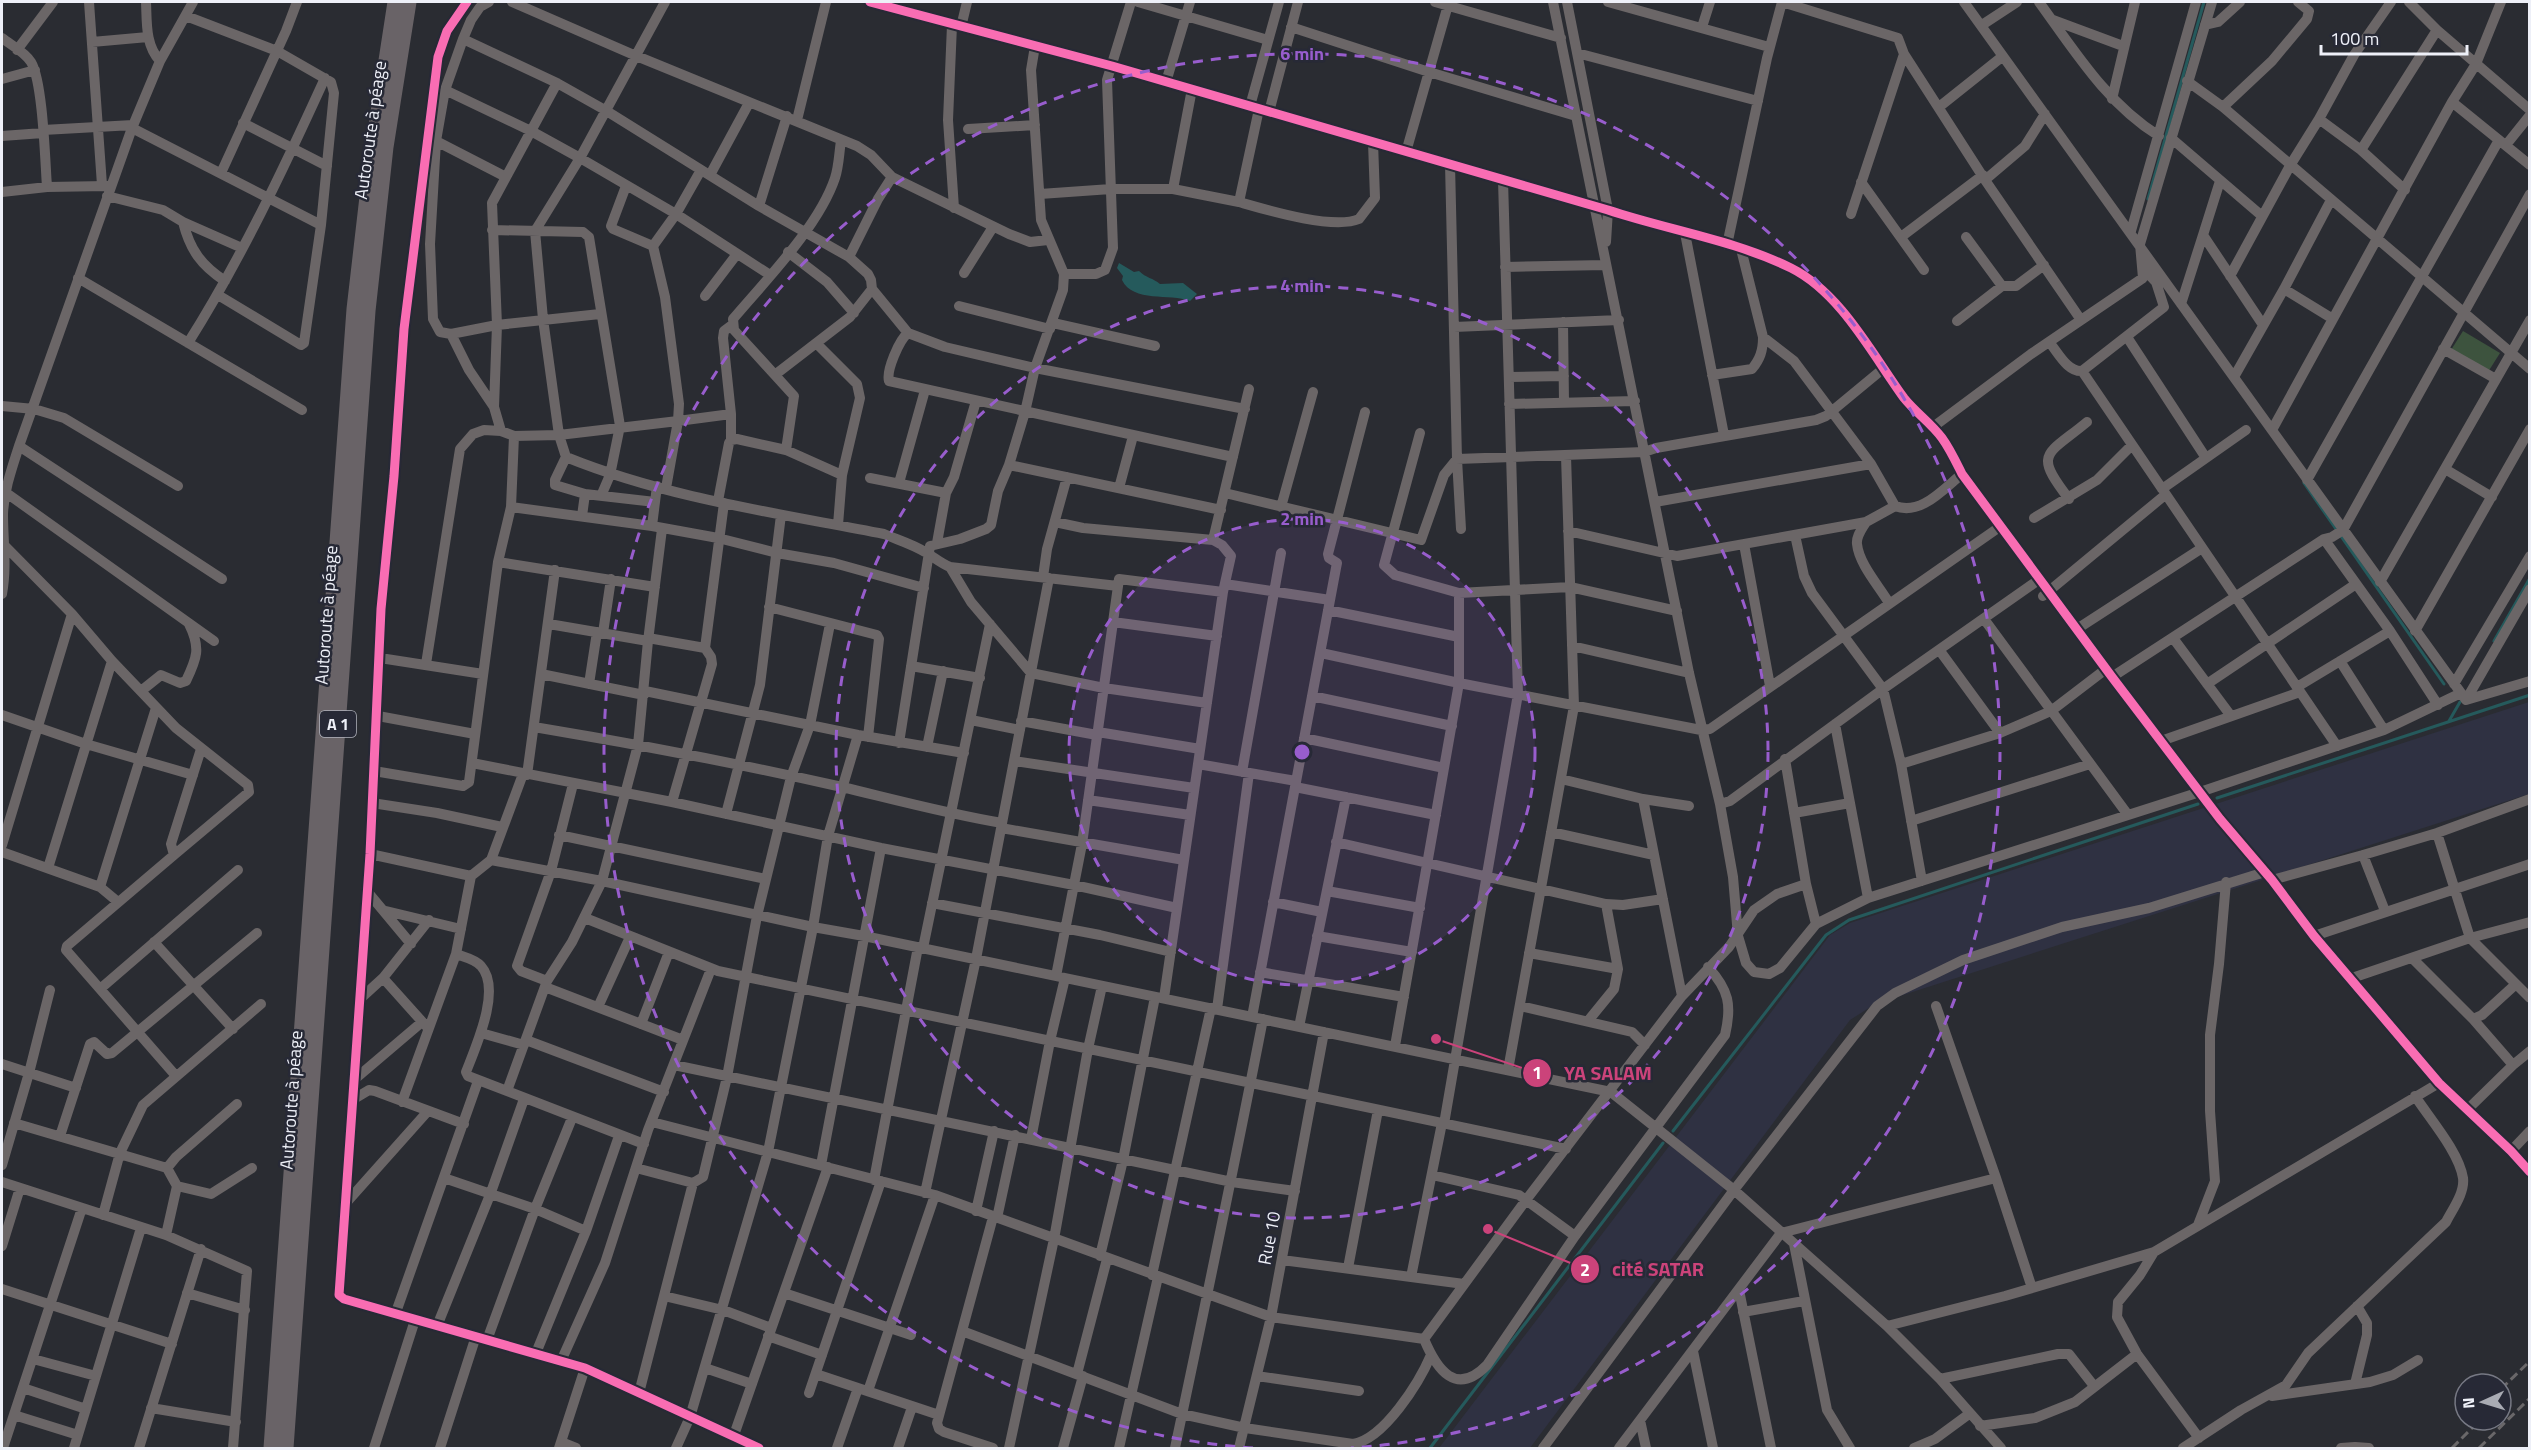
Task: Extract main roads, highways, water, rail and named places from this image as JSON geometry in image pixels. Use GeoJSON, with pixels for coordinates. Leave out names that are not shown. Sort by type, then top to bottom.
{"type":"FeatureCollection","features":[{"type":"Feature","properties":{"kind":"highway","name":"A 1"},"geometry":{"type":"LineString","coordinates":[[271,1449],[354,309],[373,145],[395,2]]}},
{"type":"Feature","properties":{"kind":"highway","name":"Autoroute à péage"},"geometry":{"type":"LineString","coordinates":[[286,1449],[368,311],[386,147],[409,2]]}},
{"type":"Feature","properties":{"kind":"waterway"},"geometry":{"type":"LineString","coordinates":[[2148,199],[2204,2]]}},
{"type":"Feature","properties":{"kind":"waterway"},"geometry":{"type":"LineString","coordinates":[[2304,483],[2444,684]]}},
{"type":"Feature","properties":{"kind":"waterway"},"geometry":{"type":"LineString","coordinates":[[2494,641],[2530,578]]}},
{"type":"Feature","properties":{"kind":"waterway"},"geometry":{"type":"LineString","coordinates":[[2217,798],[2530,695]]}},
{"type":"Feature","properties":{"kind":"waterway"},"geometry":{"type":"LineString","coordinates":[[2449,721],[2460,702]]}},
{"type":"Feature","properties":{"kind":"waterway"},"geometry":{"type":"LineString","coordinates":[[1673,1131],[1826,935],[1849,920],[2198,804]]}},
{"type":"Feature","properties":{"kind":"waterway"},"geometry":{"type":"LineString","coordinates":[[1430,1448],[1663,1143]]}},
{"type":"Feature","properties":{"kind":"railway"},"geometry":{"type":"LineString","coordinates":[[2513,1377],[2530,1361]]}},
{"type":"Feature","properties":{"kind":"railway"},"geometry":{"type":"LineString","coordinates":[[2479,1448],[2530,1398]]}},
{"type":"Feature","properties":{"kind":"railway"},"geometry":{"type":"LineString","coordinates":[[2452,1448],[2468,1432]]}},
{"type":"Feature","properties":{"kind":"place","name":"YA SALAM"},"geometry":{"type":"Point","coordinates":[1436,1039]}},
{"type":"Feature","properties":{"kind":"place","name":"cité SATAR"},"geometry":{"type":"Point","coordinates":[1488,1229]}}]}
